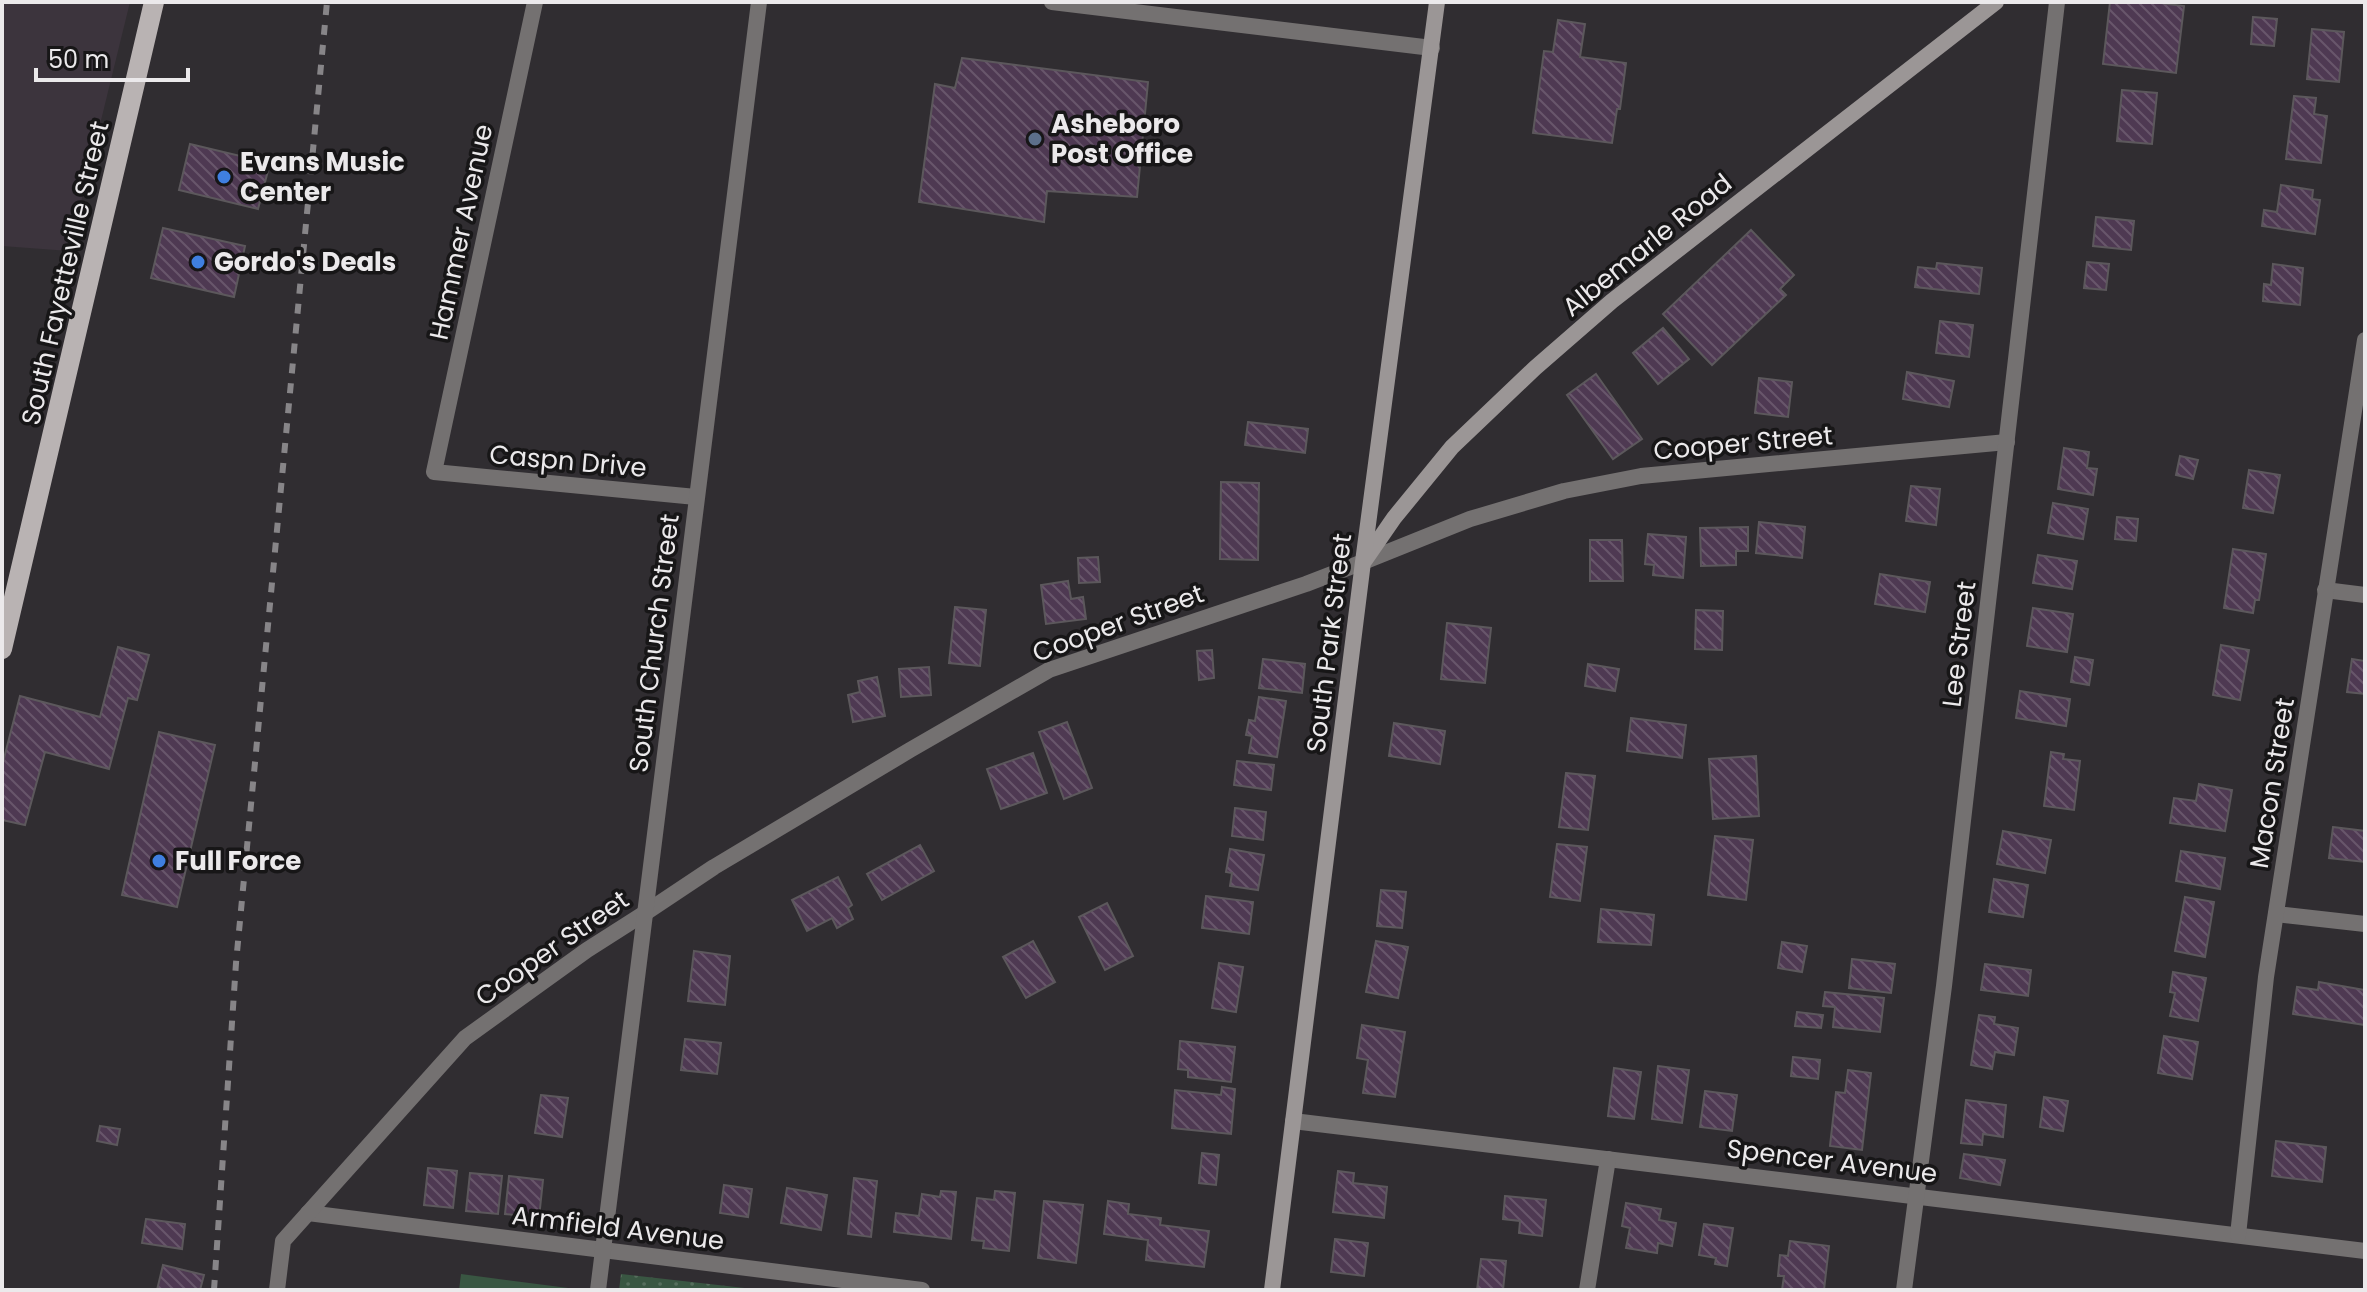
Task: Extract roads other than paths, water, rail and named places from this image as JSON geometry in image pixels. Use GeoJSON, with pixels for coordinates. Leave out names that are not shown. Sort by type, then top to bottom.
{"type":"FeatureCollection","features":[{"type":"Feature","properties":{"kind":"main road","name":"South Park Street"},"geometry":{"type":"LineString","coordinates":[[1272,1290],[1437,2]]}},
{"type":"Feature","properties":{"kind":"main road","name":"Albemarle Road"},"geometry":{"type":"LineString","coordinates":[[1363,562],[1394,518],[1452,447],[1535,368],[1612,301],[1996,2]]}},
{"type":"Feature","properties":{"kind":"main road","name":"South Fayetteville Street"},"geometry":{"type":"LineString","coordinates":[[2,649],[155,3]]}},
{"type":"Feature","properties":{"kind":"street","name":"Hammer Avenue"},"geometry":{"type":"LineString","coordinates":[[434,472],[535,2]]}},
{"type":"Feature","properties":{"kind":"street","name":"South Church Street"},"geometry":{"type":"LineString","coordinates":[[598,1290],[759,2]]}},
{"type":"Feature","properties":{"kind":"street"},"geometry":{"type":"LineString","coordinates":[[1052,2],[1432,48]]}},
{"type":"Feature","properties":{"kind":"street","name":"Lee Street"},"geometry":{"type":"LineString","coordinates":[[1904,1290],[2057,2]]}},
{"type":"Feature","properties":{"kind":"street","name":"Macon Street"},"geometry":{"type":"LineString","coordinates":[[2238,1235],[2266,977],[2365,340]]}},
{"type":"Feature","properties":{"kind":"street","name":"Cooper Street"},"geometry":{"type":"LineString","coordinates":[[308,1213],[465,1038],[645,913],[793,820],[1049,670],[1306,584],[1470,519],[1564,491],[1625,479],[2007,442]]}},
{"type":"Feature","properties":{"kind":"street","name":"Caspn Drive"},"geometry":{"type":"LineString","coordinates":[[434,472],[696,497]]}},
{"type":"Feature","properties":{"kind":"street"},"geometry":{"type":"LineString","coordinates":[[2325,590],[2365,595]]}},
{"type":"Feature","properties":{"kind":"street"},"geometry":{"type":"LineString","coordinates":[[2276,914],[2365,924]]}},
{"type":"Feature","properties":{"kind":"street","name":"Spencer Avenue"},"geometry":{"type":"LineString","coordinates":[[1293,1121],[2365,1251]]}},
{"type":"Feature","properties":{"kind":"street"},"geometry":{"type":"LineString","coordinates":[[1587,1290],[1608,1159]]}},
{"type":"Feature","properties":{"kind":"street"},"geometry":{"type":"LineString","coordinates":[[277,1290],[283,1241],[308,1213]]}},
{"type":"Feature","properties":{"kind":"street","name":"Armfield Avenue"},"geometry":{"type":"LineString","coordinates":[[308,1213],[922,1290]]}},
{"type":"Feature","properties":{"kind":"railway"},"geometry":{"type":"LineString","coordinates":[[214,1290],[236,963],[327,2]]}},
{"type":"Feature","properties":{"kind":"place","name":"Asheboro Post Office"},"geometry":{"type":"Point","coordinates":[1035,139]}},
{"type":"Feature","properties":{"kind":"place","name":"Evans Music Center"},"geometry":{"type":"Point","coordinates":[224,177]}},
{"type":"Feature","properties":{"kind":"place","name":"Gordo's Deals"},"geometry":{"type":"Point","coordinates":[198,262]}},
{"type":"Feature","properties":{"kind":"place","name":"Full Force"},"geometry":{"type":"Point","coordinates":[159,861]}}]}
